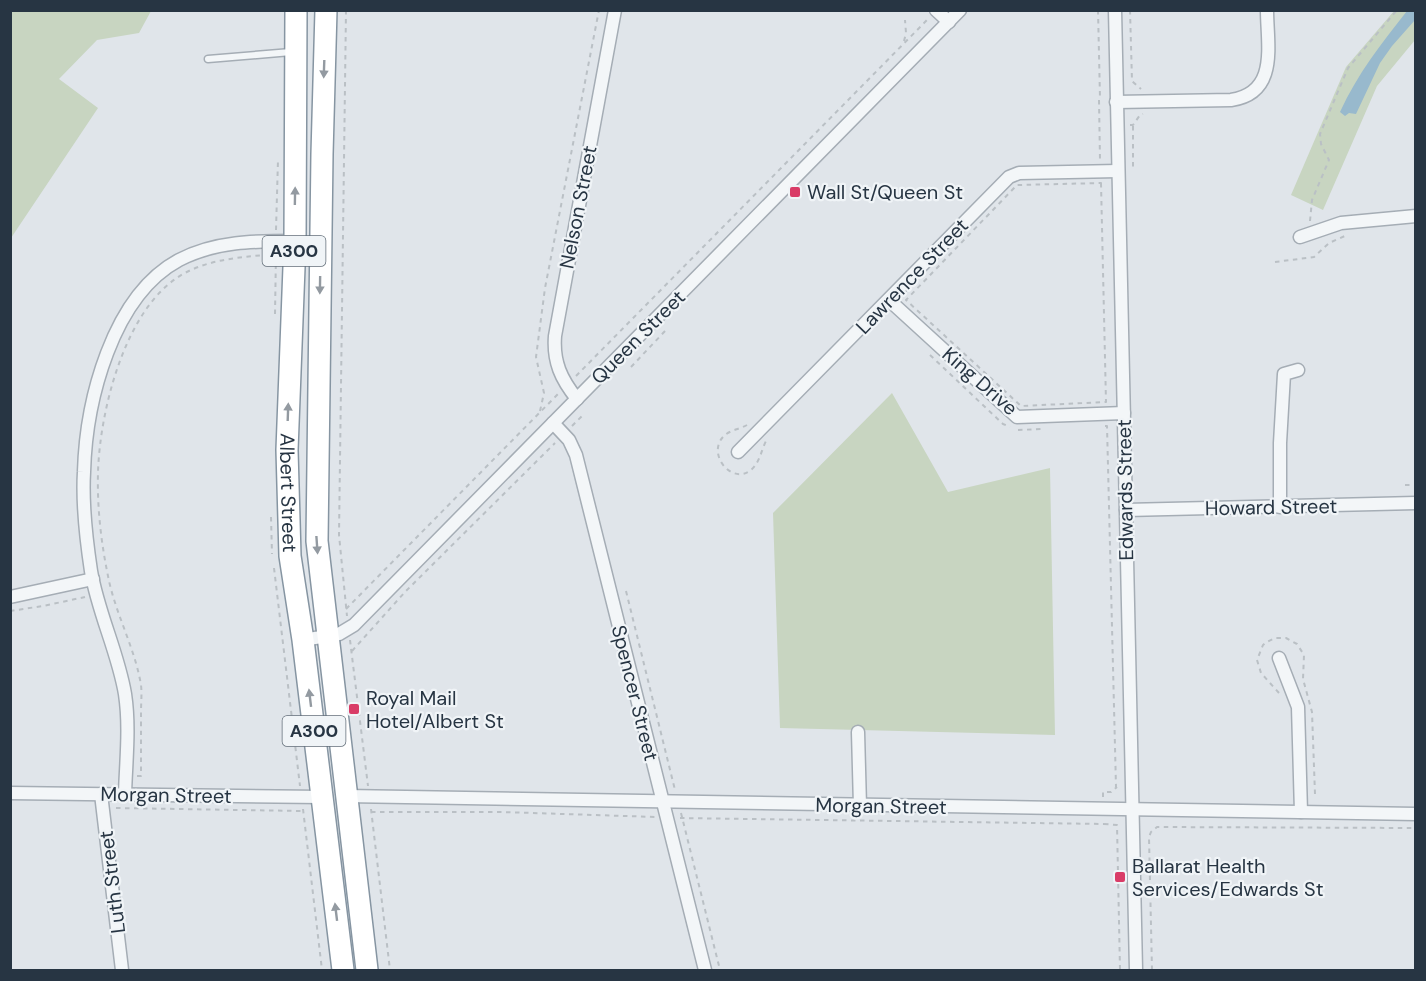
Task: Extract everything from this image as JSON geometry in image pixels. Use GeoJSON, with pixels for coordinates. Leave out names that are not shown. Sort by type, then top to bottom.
{"type":"FeatureCollection","features":[{"type":"Feature","properties":{"kind":"highway","name":"Albert Street"},"geometry":{"type":"LineString","coordinates":[[296,10],[296,109],[285,241],[286,450],[290,556],[303,640],[343,970]]}},
{"type":"Feature","properties":{"kind":"highway","name":"Albert Street"},"geometry":{"type":"LineString","coordinates":[[326,10],[316,542],[367,970]]}},
{"type":"Feature","properties":{"kind":"highway"},"geometry":{"type":"LineString","coordinates":[[296,109],[323,110]]}},
{"type":"Feature","properties":{"kind":"street","name":"Nelson Street"},"geometry":{"type":"LineString","coordinates":[[577,399],[559,373],[556,363],[556,330],[615,10]]}},
{"type":"Feature","properties":{"kind":"street","name":"Queen Street"},"geometry":{"type":"LineString","coordinates":[[303,640],[328,636],[349,629],[960,10]]}},
{"type":"Feature","properties":{"kind":"street","name":"Edwards Street"},"geometry":{"type":"LineString","coordinates":[[1114,10],[1136,970]]}},
{"type":"Feature","properties":{"kind":"street"},"geometry":{"type":"LineString","coordinates":[[1116,102],[1146,108],[1244,97],[1261,83],[1267,68],[1267,10]]}},
{"type":"Feature","properties":{"kind":"street"},"geometry":{"type":"LineString","coordinates":[[934,13],[949,21]]}},
{"type":"Feature","properties":{"kind":"street","name":"Lawrence Street"},"geometry":{"type":"LineString","coordinates":[[738,452],[1011,176],[1019,173],[1118,171]]}},
{"type":"Feature","properties":{"kind":"street"},"geometry":{"type":"LineString","coordinates":[[1304,236],[1349,222],[1416,216]]}},
{"type":"Feature","properties":{"kind":"street"},"geometry":{"type":"LineString","coordinates":[[125,794],[127,725],[125,699],[117,662],[96,594],[87,541],[84,496],[87,437],[102,369],[112,341],[131,306],[151,282],[168,267],[185,257],[222,245],[285,241]]}},
{"type":"Feature","properties":{"kind":"street","name":"King Drive"},"geometry":{"type":"LineString","coordinates":[[889,300],[1017,417],[1124,413]]}},
{"type":"Feature","properties":{"kind":"street"},"geometry":{"type":"LineString","coordinates":[[1280,507],[1280,437],[1284,374],[1298,370]]}},
{"type":"Feature","properties":{"kind":"street","name":"Spencer Street"},"geometry":{"type":"LineString","coordinates":[[553,423],[571,443],[577,460],[705,970]]}},
{"type":"Feature","properties":{"kind":"street","name":"Howard Street"},"geometry":{"type":"LineString","coordinates":[[1126,510],[1416,503]]}},
{"type":"Feature","properties":{"kind":"street"},"geometry":{"type":"LineString","coordinates":[[10,597],[93,579]]}},
{"type":"Feature","properties":{"kind":"street"},"geometry":{"type":"LineString","coordinates":[[1279,658],[1298,707],[1301,812]]}},
{"type":"Feature","properties":{"kind":"street"},"geometry":{"type":"LineString","coordinates":[[858,732],[860,806]]}},
{"type":"Feature","properties":{"kind":"street","name":"Morgan Street"},"geometry":{"type":"LineString","coordinates":[[10,793],[322,797]]}},
{"type":"Feature","properties":{"kind":"street","name":"Luth Street"},"geometry":{"type":"LineString","coordinates":[[101,794],[122,970]]}},
{"type":"Feature","properties":{"kind":"street","name":"Morgan Street"},"geometry":{"type":"LineString","coordinates":[[346,796],[1416,814]]}},
{"type":"Feature","properties":{"kind":"lane"},"geometry":{"type":"LineString","coordinates":[[208,59],[296,52]]}},
{"type":"Feature","properties":{"kind":"path"},"geometry":{"type":"LineString","coordinates":[[346,10],[339,535],[390,970]]}},
{"type":"Feature","properties":{"kind":"path"},"geometry":{"type":"LineString","coordinates":[[539,413],[544,393],[536,357],[545,288],[599,10]]}},
{"type":"Feature","properties":{"kind":"path"},"geometry":{"type":"LineString","coordinates":[[1098,10],[1101,160]]}},
{"type":"Feature","properties":{"kind":"path"},"geometry":{"type":"LineString","coordinates":[[1130,10],[1132,81],[1139,89],[1146,89],[1146,108]]}},
{"type":"Feature","properties":{"kind":"path"},"geometry":{"type":"LineString","coordinates":[[1304,236],[1312,200],[1329,160],[1321,144],[1320,134],[1348,68],[1397,10]]}},
{"type":"Feature","properties":{"kind":"path"},"geometry":{"type":"LineString","coordinates":[[346,609],[934,13]]}},
{"type":"Feature","properties":{"kind":"path"},"geometry":{"type":"LineString","coordinates":[[904,43],[905,20]]}},
{"type":"Feature","properties":{"kind":"path"},"geometry":{"type":"LineString","coordinates":[[1132,125],[1133,168]]}},
{"type":"Feature","properties":{"kind":"path"},"geometry":{"type":"LineString","coordinates":[[107,575],[100,534],[98,470],[104,424],[122,355],[145,311],[176,279],[192,270],[220,260],[276,254],[285,241],[278,159]]}},
{"type":"Feature","properties":{"kind":"path"},"geometry":{"type":"LineString","coordinates":[[1101,183],[1106,402],[1021,406],[906,300],[1017,185],[1101,183]]}},
{"type":"Feature","properties":{"kind":"path"},"geometry":{"type":"LineString","coordinates":[[1275,262],[1311,258],[1333,241],[1348,235]]}},
{"type":"Feature","properties":{"kind":"path"},"geometry":{"type":"LineString","coordinates":[[631,367],[666,330]]}},
{"type":"Feature","properties":{"kind":"path"},"geometry":{"type":"LineString","coordinates":[[352,651],[405,592],[583,415]]}},
{"type":"Feature","properties":{"kind":"path"},"geometry":{"type":"LineString","coordinates":[[1104,824],[1104,792],[1111,792],[1116,786],[1107,426]]}},
{"type":"Feature","properties":{"kind":"path"},"geometry":{"type":"LineString","coordinates":[[1405,485],[1416,485]]}},
{"type":"Feature","properties":{"kind":"path"},"geometry":{"type":"LineString","coordinates":[[626,591],[720,970]]}},
{"type":"Feature","properties":{"kind":"path"},"geometry":{"type":"LineString","coordinates":[[10,611],[96,594]]}},
{"type":"Feature","properties":{"kind":"path"},"geometry":{"type":"LineString","coordinates":[[1267,642],[1258,656],[1258,665],[1263,676],[1281,696]]}},
{"type":"Feature","properties":{"kind":"path"},"geometry":{"type":"LineString","coordinates":[[1116,786],[1132,787]]}},
{"type":"Feature","properties":{"kind":"path"},"geometry":{"type":"LineString","coordinates":[[301,797],[321,970]]}},
{"type":"Feature","properties":{"kind":"path"},"geometry":{"type":"LineString","coordinates":[[103,807],[303,811]]}},
{"type":"Feature","properties":{"kind":"path"},"geometry":{"type":"LineString","coordinates":[[371,812],[502,812],[666,818],[1117,825],[1120,970]]}},
{"type":"Feature","properties":{"kind":"path"},"geometry":{"type":"LineString","coordinates":[[1152,970],[1149,837],[1156,827],[1416,828]]}},
{"type":"Feature","properties":{"kind":"green space"},"geometry":{"type":"Polygon","coordinates":[[[11,10],[151,11],[139,33],[97,40],[59,79],[98,108],[11,238],[11,10]]]}},
{"type":"Feature","properties":{"kind":"green space"},"geometry":{"type":"Polygon","coordinates":[[[1394,11],[1415,11],[1415,40],[1377,86],[1323,210],[1291,195],[1346,67],[1394,11]]]}},
{"type":"Feature","properties":{"kind":"green space"},"geometry":{"type":"Polygon","coordinates":[[[892,393],[948,492],[1050,468],[1055,735],[780,728],[773,513],[892,393]]]}},
{"type":"Feature","properties":{"kind":"water"},"geometry":{"type":"Polygon","coordinates":[[[1407,11],[1415,11],[1415,20],[1380,63],[1356,114],[1349,113],[1345,116],[1340,112],[1354,84],[1407,11]]]}},
{"type":"Feature","properties":{"kind":"place","name":"Wall St/Queen St"},"geometry":{"type":"Point","coordinates":[795,192]}},
{"type":"Feature","properties":{"kind":"place","name":"Royal Mail Hotel/Albert St"},"geometry":{"type":"Point","coordinates":[354,709]}},
{"type":"Feature","properties":{"kind":"place","name":"Ballarat Health Services/Edwards St"},"geometry":{"type":"Point","coordinates":[1120,877]}}]}
